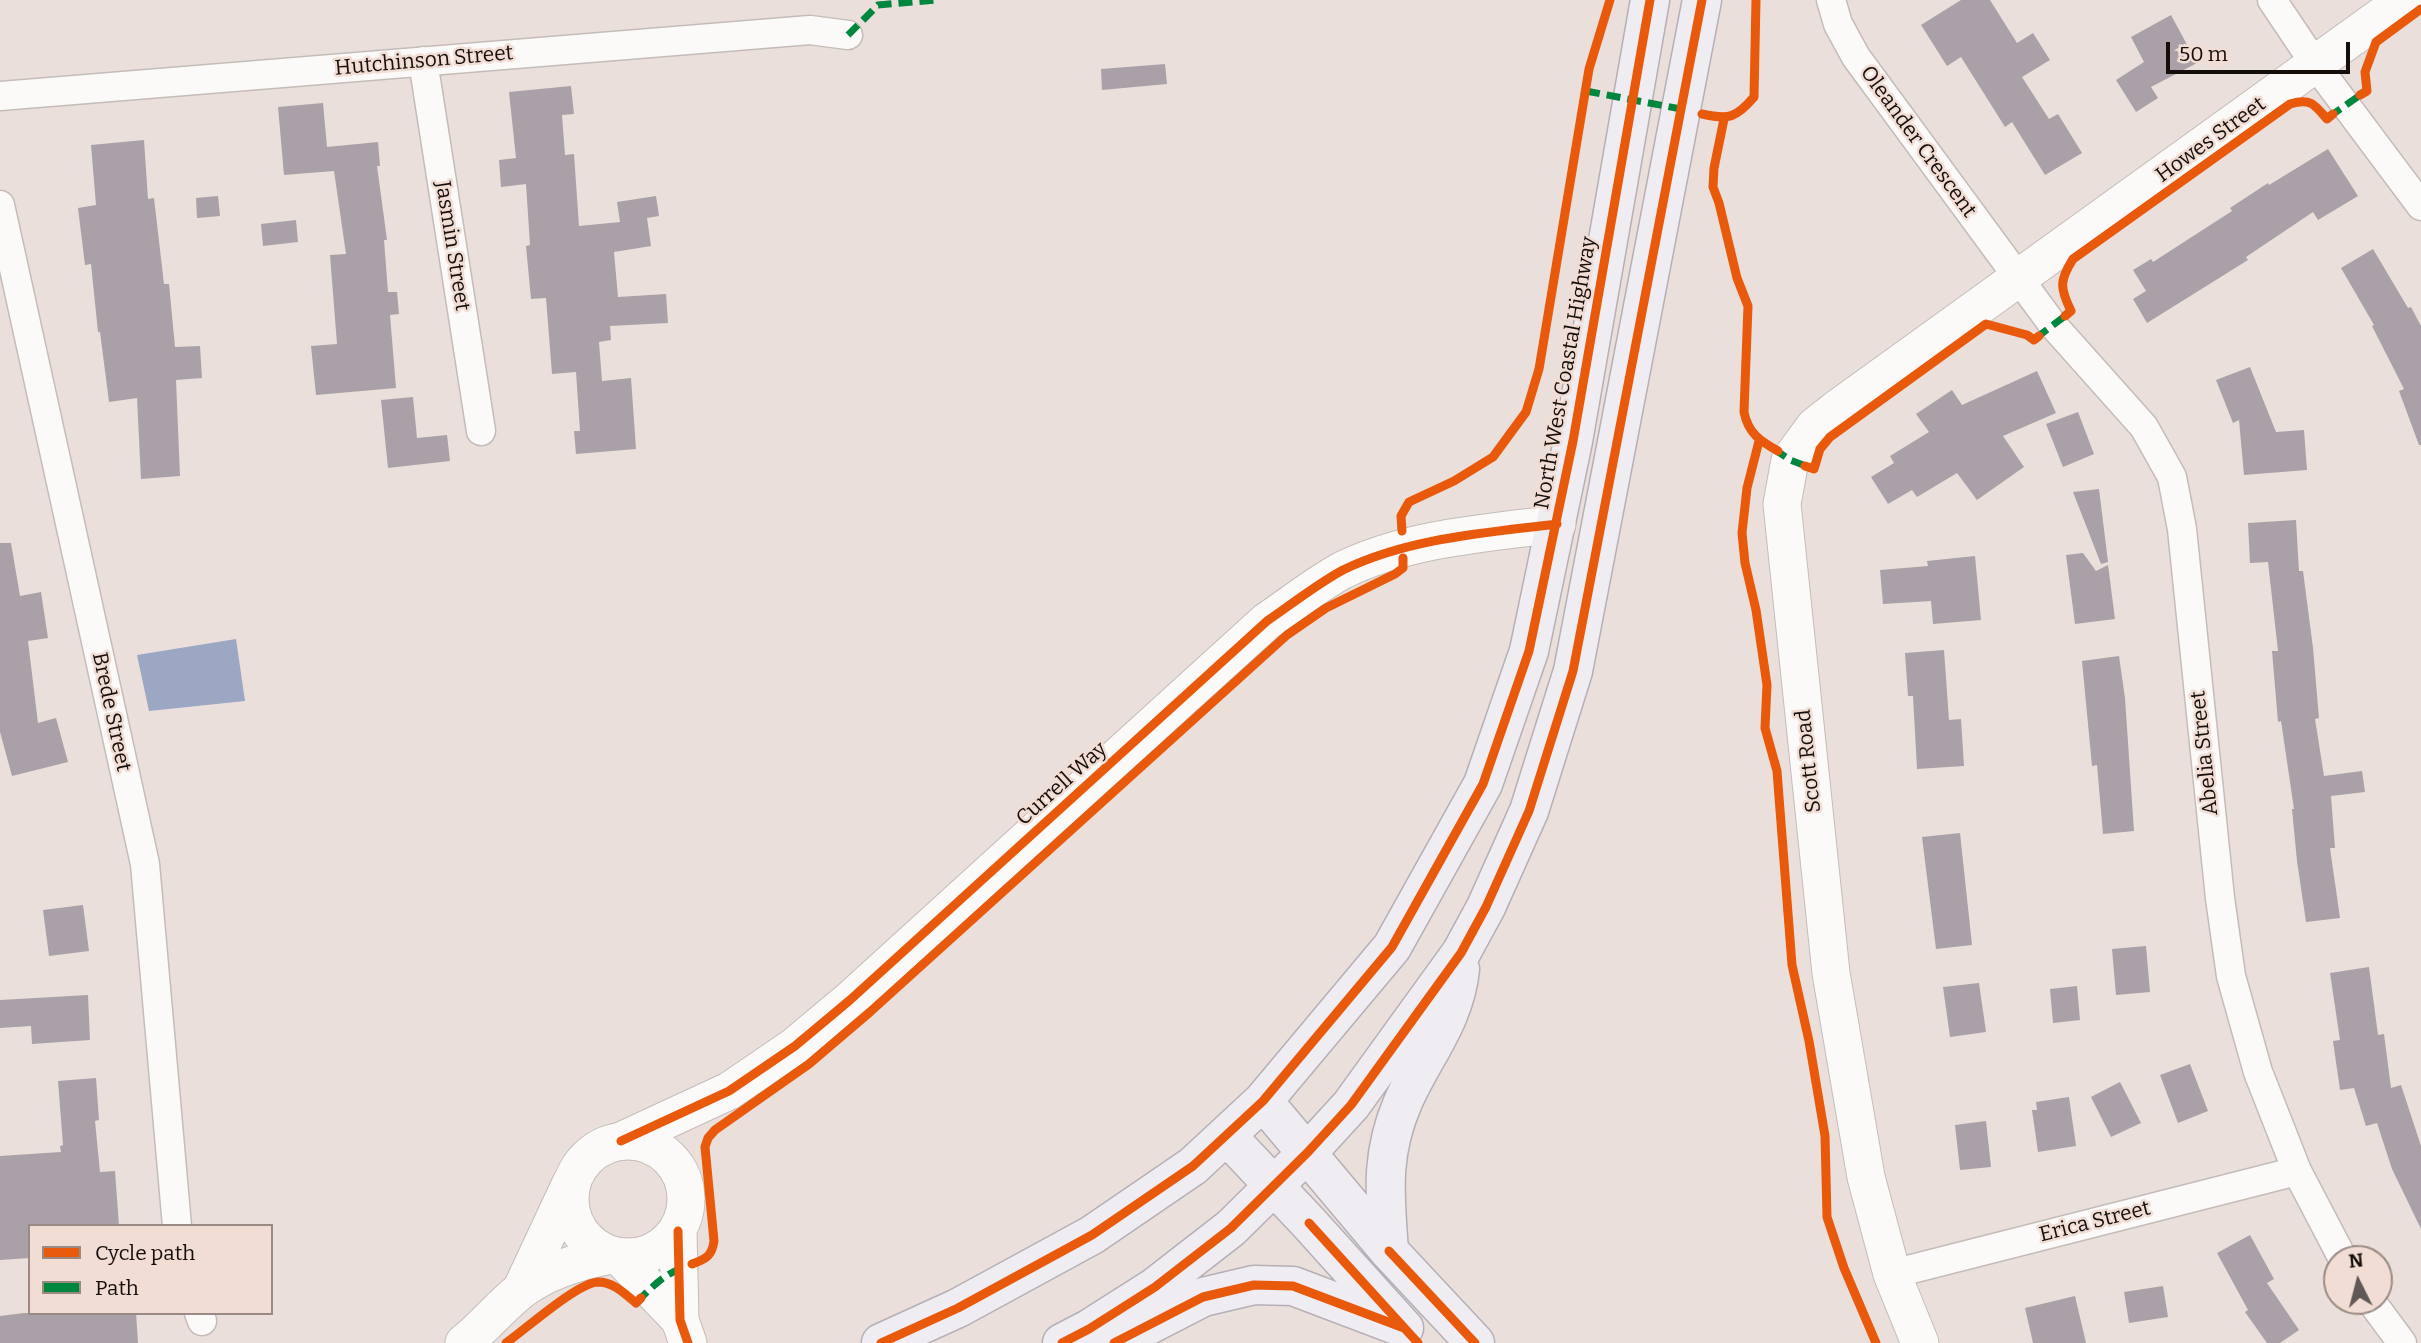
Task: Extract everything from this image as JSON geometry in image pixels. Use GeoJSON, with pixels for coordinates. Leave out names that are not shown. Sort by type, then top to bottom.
{"type":"FeatureCollection","features":[{"type":"Feature","properties":{"kind":"highway","name":"North West Coastal Highway"},"geometry":{"type":"LineString","coordinates":[[881,1343],[958,1308],[1092,1235],[1193,1166],[1263,1101],[1392,947],[1483,783],[1529,650],[1557,524],[1650,0]]}},
{"type":"Feature","properties":{"kind":"highway"},"geometry":{"type":"LineString","coordinates":[[1062,1343],[1155,1287],[1231,1228],[1308,1152],[1351,1105],[1461,953],[1486,907],[1529,811],[1573,671],[1702,0]]}},
{"type":"Feature","properties":{"kind":"highway"},"geometry":{"type":"LineString","coordinates":[[1390,1251],[1384,1177],[1387,1152],[1403,1102],[1438,1038],[1458,993],[1461,953]]}},
{"type":"Feature","properties":{"kind":"highway"},"geometry":{"type":"LineString","coordinates":[[1263,1101],[1390,1251],[1475,1343]]}},
{"type":"Feature","properties":{"kind":"highway"},"geometry":{"type":"LineString","coordinates":[[1227,1136],[1411,1336]]}},
{"type":"Feature","properties":{"kind":"highway"},"geometry":{"type":"LineString","coordinates":[[1114,1343],[1203,1297],[1254,1285],[1293,1286],[1411,1336]]}},
{"type":"Feature","properties":{"kind":"street","name":"Oleander Crescent"},"geometry":{"type":"LineString","coordinates":[[1831,0],[1838,24],[1856,57],[2017,279]]}},
{"type":"Feature","properties":{"kind":"street"},"geometry":{"type":"LineString","coordinates":[[2272,0],[2315,64],[2421,206]]}},
{"type":"Feature","properties":{"kind":"street","name":"Howes Street"},"geometry":{"type":"LineString","coordinates":[[2017,279],[2404,0]]}},
{"type":"Feature","properties":{"kind":"street","name":"Hutchinson Street"},"geometry":{"type":"LineString","coordinates":[[0,96],[810,30],[848,35]]}},
{"type":"Feature","properties":{"kind":"street","name":"Jasmin Street"},"geometry":{"type":"LineString","coordinates":[[423,61],[481,430]]}},
{"type":"Feature","properties":{"kind":"street","name":"Brede Street"},"geometry":{"type":"LineString","coordinates":[[0,205],[145,864],[177,1224]]}},
{"type":"Feature","properties":{"kind":"street","name":"Abelia Street"},"geometry":{"type":"LineString","coordinates":[[2017,279],[2053,325],[2144,427],[2172,477],[2182,529],[2220,898],[2231,976],[2258,1072],[2297,1171],[2336,1245]]}},
{"type":"Feature","properties":{"kind":"street","name":"Scott Road"},"geometry":{"type":"LineString","coordinates":[[1920,1343],[1892,1273],[1866,1177],[1830,973],[1782,505],[1790,460],[1815,426],[2017,279]]}},
{"type":"Feature","properties":{"kind":"street","name":"Currell Way"},"geometry":{"type":"LineString","coordinates":[[621,1141],[729,1091],[795,1046],[850,1000],[1267,621],[1342,571],[1404,548],[1475,534],[1557,524]]}},
{"type":"Feature","properties":{"kind":"street"},"geometry":{"type":"LineString","coordinates":[[464,1343],[521,1290],[559,1269],[583,1260],[616,1256],[632,1258],[653,1253],[667,1244],[678,1231],[685,1216],[687,1200],[685,1184],[678,1168],[668,1156],[638,1141],[621,1141],[591,1154],[572,1181],[521,1290]]}},
{"type":"Feature","properties":{"kind":"street","name":"Erica Street"},"geometry":{"type":"LineString","coordinates":[[1892,1273],[2297,1171]]}},
{"type":"Feature","properties":{"kind":"street"},"geometry":{"type":"LineString","coordinates":[[572,1181],[571,1214],[578,1229],[592,1245],[616,1256],[684,1331]]}},
{"type":"Feature","properties":{"kind":"street"},"geometry":{"type":"LineString","coordinates":[[678,1231],[684,1331]]}},
{"type":"Feature","properties":{"kind":"street"},"geometry":{"type":"LineString","coordinates":[[2382,1315],[2403,1343]]}},
{"type":"Feature","properties":{"kind":"water"},"geometry":{"type":"Polygon","coordinates":[[[236,639],[245,701],[149,711],[137,655],[236,639]]]}},
{"type":"Feature","properties":{"kind":"building"},"geometry":{"type":"Polygon","coordinates":[[[1961,0],[1990,0],[2017,43],[2033,33],[2050,60],[2022,77],[2049,119],[2058,114],[2082,153],[2045,175],[2012,122],[2005,127],[1961,57],[1947,66],[1921,25],[1961,0]]]}},
{"type":"Feature","properties":{"kind":"building"},"geometry":{"type":"Polygon","coordinates":[[[2171,15],[2197,63],[2151,87],[2158,98],[2136,112],[2116,80],[2144,62],[2131,37],[2171,15]]]}},
{"type":"Feature","properties":{"kind":"building"},"geometry":{"type":"Polygon","coordinates":[[[1165,64],[1167,84],[1102,90],[1101,69],[1165,64]]]}},
{"type":"Feature","properties":{"kind":"building"},"geometry":{"type":"Polygon","coordinates":[[[571,86],[574,114],[562,115],[565,155],[574,154],[579,226],[620,222],[617,202],[656,196],[659,216],[647,218],[651,246],[614,252],[618,297],[666,294],[668,323],[610,326],[611,340],[599,342],[602,381],[631,378],[636,449],[576,454],[574,431],[580,431],[576,372],[552,374],[546,298],[531,299],[526,246],[530,245],[526,184],[501,187],[499,160],[516,158],[509,92],[571,86]]]}},
{"type":"Feature","properties":{"kind":"building"},"geometry":{"type":"Polygon","coordinates":[[[323,103],[327,147],[378,142],[380,166],[377,166],[387,240],[384,240],[388,292],[397,292],[399,314],[390,315],[396,388],[316,395],[311,346],[337,344],[330,255],[346,254],[334,171],[284,175],[278,107],[323,103]]]}},
{"type":"Feature","properties":{"kind":"building"},"geometry":{"type":"Polygon","coordinates":[[[144,140],[148,199],[154,198],[164,284],[169,284],[175,347],[200,346],[202,378],[176,380],[180,476],[141,479],[137,398],[109,402],[91,264],[85,265],[78,208],[96,205],[91,145],[144,140]]]}},
{"type":"Feature","properties":{"kind":"building"},"geometry":{"type":"Polygon","coordinates":[[[2328,149],[2358,196],[2318,220],[2313,212],[2246,257],[2248,260],[2147,323],[2133,299],[2146,291],[2133,270],[2151,259],[2153,262],[2232,211],[2230,208],[2268,183],[2269,185],[2328,149]]]}},
{"type":"Feature","properties":{"kind":"building"},"geometry":{"type":"Polygon","coordinates":[[[218,196],[220,216],[197,218],[196,198],[218,196]]]}},
{"type":"Feature","properties":{"kind":"building"},"geometry":{"type":"Polygon","coordinates":[[[296,220],[298,242],[263,246],[261,224],[296,220]]]}},
{"type":"Feature","properties":{"kind":"building"},"geometry":{"type":"Polygon","coordinates":[[[2373,249],[2421,326],[2421,445],[2399,391],[2404,389],[2372,326],[2374,325],[2341,268],[2373,249]]]}},
{"type":"Feature","properties":{"kind":"building"},"geometry":{"type":"Polygon","coordinates":[[[2250,367],[2276,432],[2304,430],[2307,470],[2244,475],[2239,420],[2233,423],[2216,380],[2250,367]]]}},
{"type":"Feature","properties":{"kind":"building"},"geometry":{"type":"Polygon","coordinates":[[[2037,371],[2056,413],[2003,436],[2024,467],[1977,500],[1957,473],[1917,497],[1912,490],[1888,504],[1871,477],[1894,463],[1890,456],[1929,432],[1916,414],[1952,390],[1962,405],[2037,371]]]}},
{"type":"Feature","properties":{"kind":"building"},"geometry":{"type":"Polygon","coordinates":[[[413,397],[417,438],[447,435],[450,461],[388,468],[381,400],[413,397]]]}},
{"type":"Feature","properties":{"kind":"building"},"geometry":{"type":"Polygon","coordinates":[[[2078,412],[2094,454],[2063,467],[2046,424],[2078,412]]]}},
{"type":"Feature","properties":{"kind":"building"},"geometry":{"type":"Polygon","coordinates":[[[2099,489],[2108,562],[2101,564],[2073,492],[2099,489]]]}},
{"type":"Feature","properties":{"kind":"building"},"geometry":{"type":"Polygon","coordinates":[[[2296,520],[2299,571],[2303,571],[2313,648],[2319,718],[2315,719],[2324,776],[2362,771],[2365,792],[2331,796],[2335,848],[2330,848],[2340,918],[2306,922],[2297,861],[2294,809],[2281,721],[2278,722],[2272,651],[2278,651],[2268,562],[2250,563],[2248,523],[2296,520]]]}},
{"type":"Feature","properties":{"kind":"building"},"geometry":{"type":"Polygon","coordinates":[[[0,543],[11,543],[20,596],[41,592],[48,638],[28,641],[38,723],[56,718],[68,762],[12,776],[0,732],[0,543]]]}},
{"type":"Feature","properties":{"kind":"building"},"geometry":{"type":"Polygon","coordinates":[[[2083,553],[2096,571],[2108,565],[2115,619],[2075,624],[2066,555],[2083,553]]]}},
{"type":"Feature","properties":{"kind":"building"},"geometry":{"type":"Polygon","coordinates":[[[1975,556],[1981,620],[1933,624],[1931,601],[1883,604],[1880,570],[1928,566],[1927,561],[1975,556]]]}},
{"type":"Feature","properties":{"kind":"building"},"geometry":{"type":"Polygon","coordinates":[[[1944,650],[1949,720],[1961,719],[1964,766],[1917,769],[1913,696],[1908,696],[1905,653],[1944,650]]]}},
{"type":"Feature","properties":{"kind":"building"},"geometry":{"type":"Polygon","coordinates":[[[2119,656],[2125,698],[2134,831],[2103,834],[2097,765],[2092,766],[2082,661],[2119,656]]]}},
{"type":"Feature","properties":{"kind":"building"},"geometry":{"type":"Polygon","coordinates":[[[1960,833],[1972,945],[1936,949],[1922,837],[1960,833]]]}},
{"type":"Feature","properties":{"kind":"building"},"geometry":{"type":"Polygon","coordinates":[[[83,905],[89,951],[49,956],[43,910],[83,905]]]}},
{"type":"Feature","properties":{"kind":"building"},"geometry":{"type":"Polygon","coordinates":[[[2146,946],[2150,992],[2116,995],[2112,949],[2146,946]]]}},
{"type":"Feature","properties":{"kind":"building"},"geometry":{"type":"Polygon","coordinates":[[[2369,967],[2378,1035],[2384,1034],[2391,1088],[2401,1085],[2421,1146],[2421,1229],[2392,1169],[2377,1123],[2366,1126],[2354,1088],[2340,1090],[2333,1041],[2340,1040],[2330,973],[2369,967]]]}},
{"type":"Feature","properties":{"kind":"building"},"geometry":{"type":"Polygon","coordinates":[[[1979,983],[1986,1032],[1950,1037],[1943,987],[1979,983]]]}},
{"type":"Feature","properties":{"kind":"building"},"geometry":{"type":"Polygon","coordinates":[[[2077,986],[2080,1020],[2053,1023],[2050,989],[2077,986]]]}},
{"type":"Feature","properties":{"kind":"building"},"geometry":{"type":"Polygon","coordinates":[[[88,995],[90,1040],[32,1044],[31,1026],[0,1028],[0,1000],[88,995]]]}},
{"type":"Feature","properties":{"kind":"building"},"geometry":{"type":"Polygon","coordinates":[[[2190,1064],[2208,1111],[2178,1123],[2160,1075],[2190,1064]]]}},
{"type":"Feature","properties":{"kind":"building"},"geometry":{"type":"Polygon","coordinates":[[[96,1078],[99,1120],[95,1121],[100,1172],[115,1171],[119,1224],[28,1224],[28,1258],[0,1260],[0,1156],[61,1152],[60,1146],[63,1145],[58,1081],[96,1078]]]}},
{"type":"Feature","properties":{"kind":"building"},"geometry":{"type":"Polygon","coordinates":[[[2120,1082],[2141,1123],[2111,1137],[2091,1097],[2120,1082]]]}},
{"type":"Feature","properties":{"kind":"building"},"geometry":{"type":"Polygon","coordinates":[[[2069,1097],[2076,1146],[2038,1152],[2032,1110],[2037,1110],[2036,1102],[2069,1097]]]}},
{"type":"Feature","properties":{"kind":"building"},"geometry":{"type":"Polygon","coordinates":[[[1986,1121],[1991,1167],[1960,1170],[1955,1125],[1986,1121]]]}},
{"type":"Feature","properties":{"kind":"building"},"geometry":{"type":"Polygon","coordinates":[[[2250,1235],[2274,1279],[2267,1283],[2299,1330],[2280,1343],[2267,1343],[2245,1312],[2248,1310],[2217,1253],[2250,1235]]]}},
{"type":"Feature","properties":{"kind":"building"},"geometry":{"type":"Polygon","coordinates":[[[2163,1286],[2168,1317],[2129,1323],[2124,1292],[2163,1286]]]}},
{"type":"Feature","properties":{"kind":"building"},"geometry":{"type":"Polygon","coordinates":[[[2075,1296],[2086,1343],[2033,1343],[2025,1308],[2075,1296]]]}},
{"type":"Feature","properties":{"kind":"building"},"geometry":{"type":"Polygon","coordinates":[[[24,1313],[136,1315],[138,1343],[0,1343],[0,1316],[24,1313]]]}},
{"type":"Feature","properties":{"kind":"marked path"},"geometry":{"type":"LineString","coordinates":[[848,35],[878,5],[937,0]]}},
{"type":"Feature","properties":{"kind":"marked path"},"geometry":{"type":"LineString","coordinates":[[1586,91],[1686,110]]}},
{"type":"Feature","properties":{"kind":"marked path"},"geometry":{"type":"LineString","coordinates":[[2329,117],[2363,93]]}},
{"type":"Feature","properties":{"kind":"marked path"},"geometry":{"type":"LineString","coordinates":[[2036,338],[2069,313]]}},
{"type":"Feature","properties":{"kind":"marked path"},"geometry":{"type":"LineString","coordinates":[[1774,449],[1790,460],[1811,468]]}},
{"type":"Feature","properties":{"kind":"marked path"},"geometry":{"type":"LineString","coordinates":[[637,1302],[653,1286],[684,1267]]}},
{"type":"Feature","properties":{"kind":"cycle path"},"geometry":{"type":"LineString","coordinates":[[1402,531],[1401,516],[1409,502],[1454,481],[1493,457],[1526,412],[1539,369],[1589,69],[1610,0]]}},
{"type":"Feature","properties":{"kind":"cycle path"},"geometry":{"type":"LineString","coordinates":[[881,1343],[958,1308],[1092,1235],[1193,1166],[1263,1101],[1392,947],[1483,784],[1529,651],[1573,441],[1650,0]]}},
{"type":"Feature","properties":{"kind":"cycle path"},"geometry":{"type":"LineString","coordinates":[[1062,1343],[1155,1287],[1231,1228],[1308,1152],[1351,1105],[1461,953],[1486,907],[1529,811],[1573,671],[1702,0]]}},
{"type":"Feature","properties":{"kind":"cycle path"},"geometry":{"type":"LineString","coordinates":[[1702,114],[1731,116],[1754,97],[1756,0]]}},
{"type":"Feature","properties":{"kind":"cycle path"},"geometry":{"type":"LineString","coordinates":[[2360,95],[2367,91],[2365,72],[2376,42],[2421,9]]}},
{"type":"Feature","properties":{"kind":"cycle path"},"geometry":{"type":"LineString","coordinates":[[2065,316],[2071,311],[2063,290],[2063,279],[2073,259],[2290,104],[2308,102],[2319,109],[2327,119],[2333,114]]}},
{"type":"Feature","properties":{"kind":"cycle path"},"geometry":{"type":"LineString","coordinates":[[1724,119],[1713,187],[1737,278],[1748,306],[1744,412],[1748,426],[1756,436],[1778,451]]}},
{"type":"Feature","properties":{"kind":"cycle path"},"geometry":{"type":"LineString","coordinates":[[1805,466],[1814,469],[1820,449],[1830,437],[1986,324],[2027,335],[2034,340],[2039,336]]}},
{"type":"Feature","properties":{"kind":"cycle path"},"geometry":{"type":"LineString","coordinates":[[1759,441],[1747,488],[1742,533],[1767,685],[1765,728],[1777,771],[1792,965],[1809,1041],[1825,1136],[1827,1217],[1844,1268],[1876,1343]]}},
{"type":"Feature","properties":{"kind":"cycle path"},"geometry":{"type":"LineString","coordinates":[[621,1141],[729,1091],[795,1046],[850,1000],[1267,621],[1324,581],[1368,559],[1421,544],[1557,524]]}},
{"type":"Feature","properties":{"kind":"cycle path"},"geometry":{"type":"LineString","coordinates":[[692,1264],[708,1256],[714,1241],[705,1147],[715,1130],[809,1064],[870,1012],[1287,635],[1326,608],[1395,574],[1403,568],[1403,558]]}},
{"type":"Feature","properties":{"kind":"cycle path"},"geometry":{"type":"LineString","coordinates":[[1309,1223],[1418,1343]]}},
{"type":"Feature","properties":{"kind":"cycle path"},"geometry":{"type":"LineString","coordinates":[[678,1231],[680,1320],[688,1343]]}},
{"type":"Feature","properties":{"kind":"cycle path"},"geometry":{"type":"LineString","coordinates":[[1389,1251],[1475,1343]]}},
{"type":"Feature","properties":{"kind":"cycle path"},"geometry":{"type":"LineString","coordinates":[[506,1343],[565,1298],[589,1284],[609,1284],[636,1303],[641,1298]]}},
{"type":"Feature","properties":{"kind":"cycle path"},"geometry":{"type":"LineString","coordinates":[[1114,1343],[1203,1297],[1254,1285],[1293,1286],[1404,1328]]}}]}
